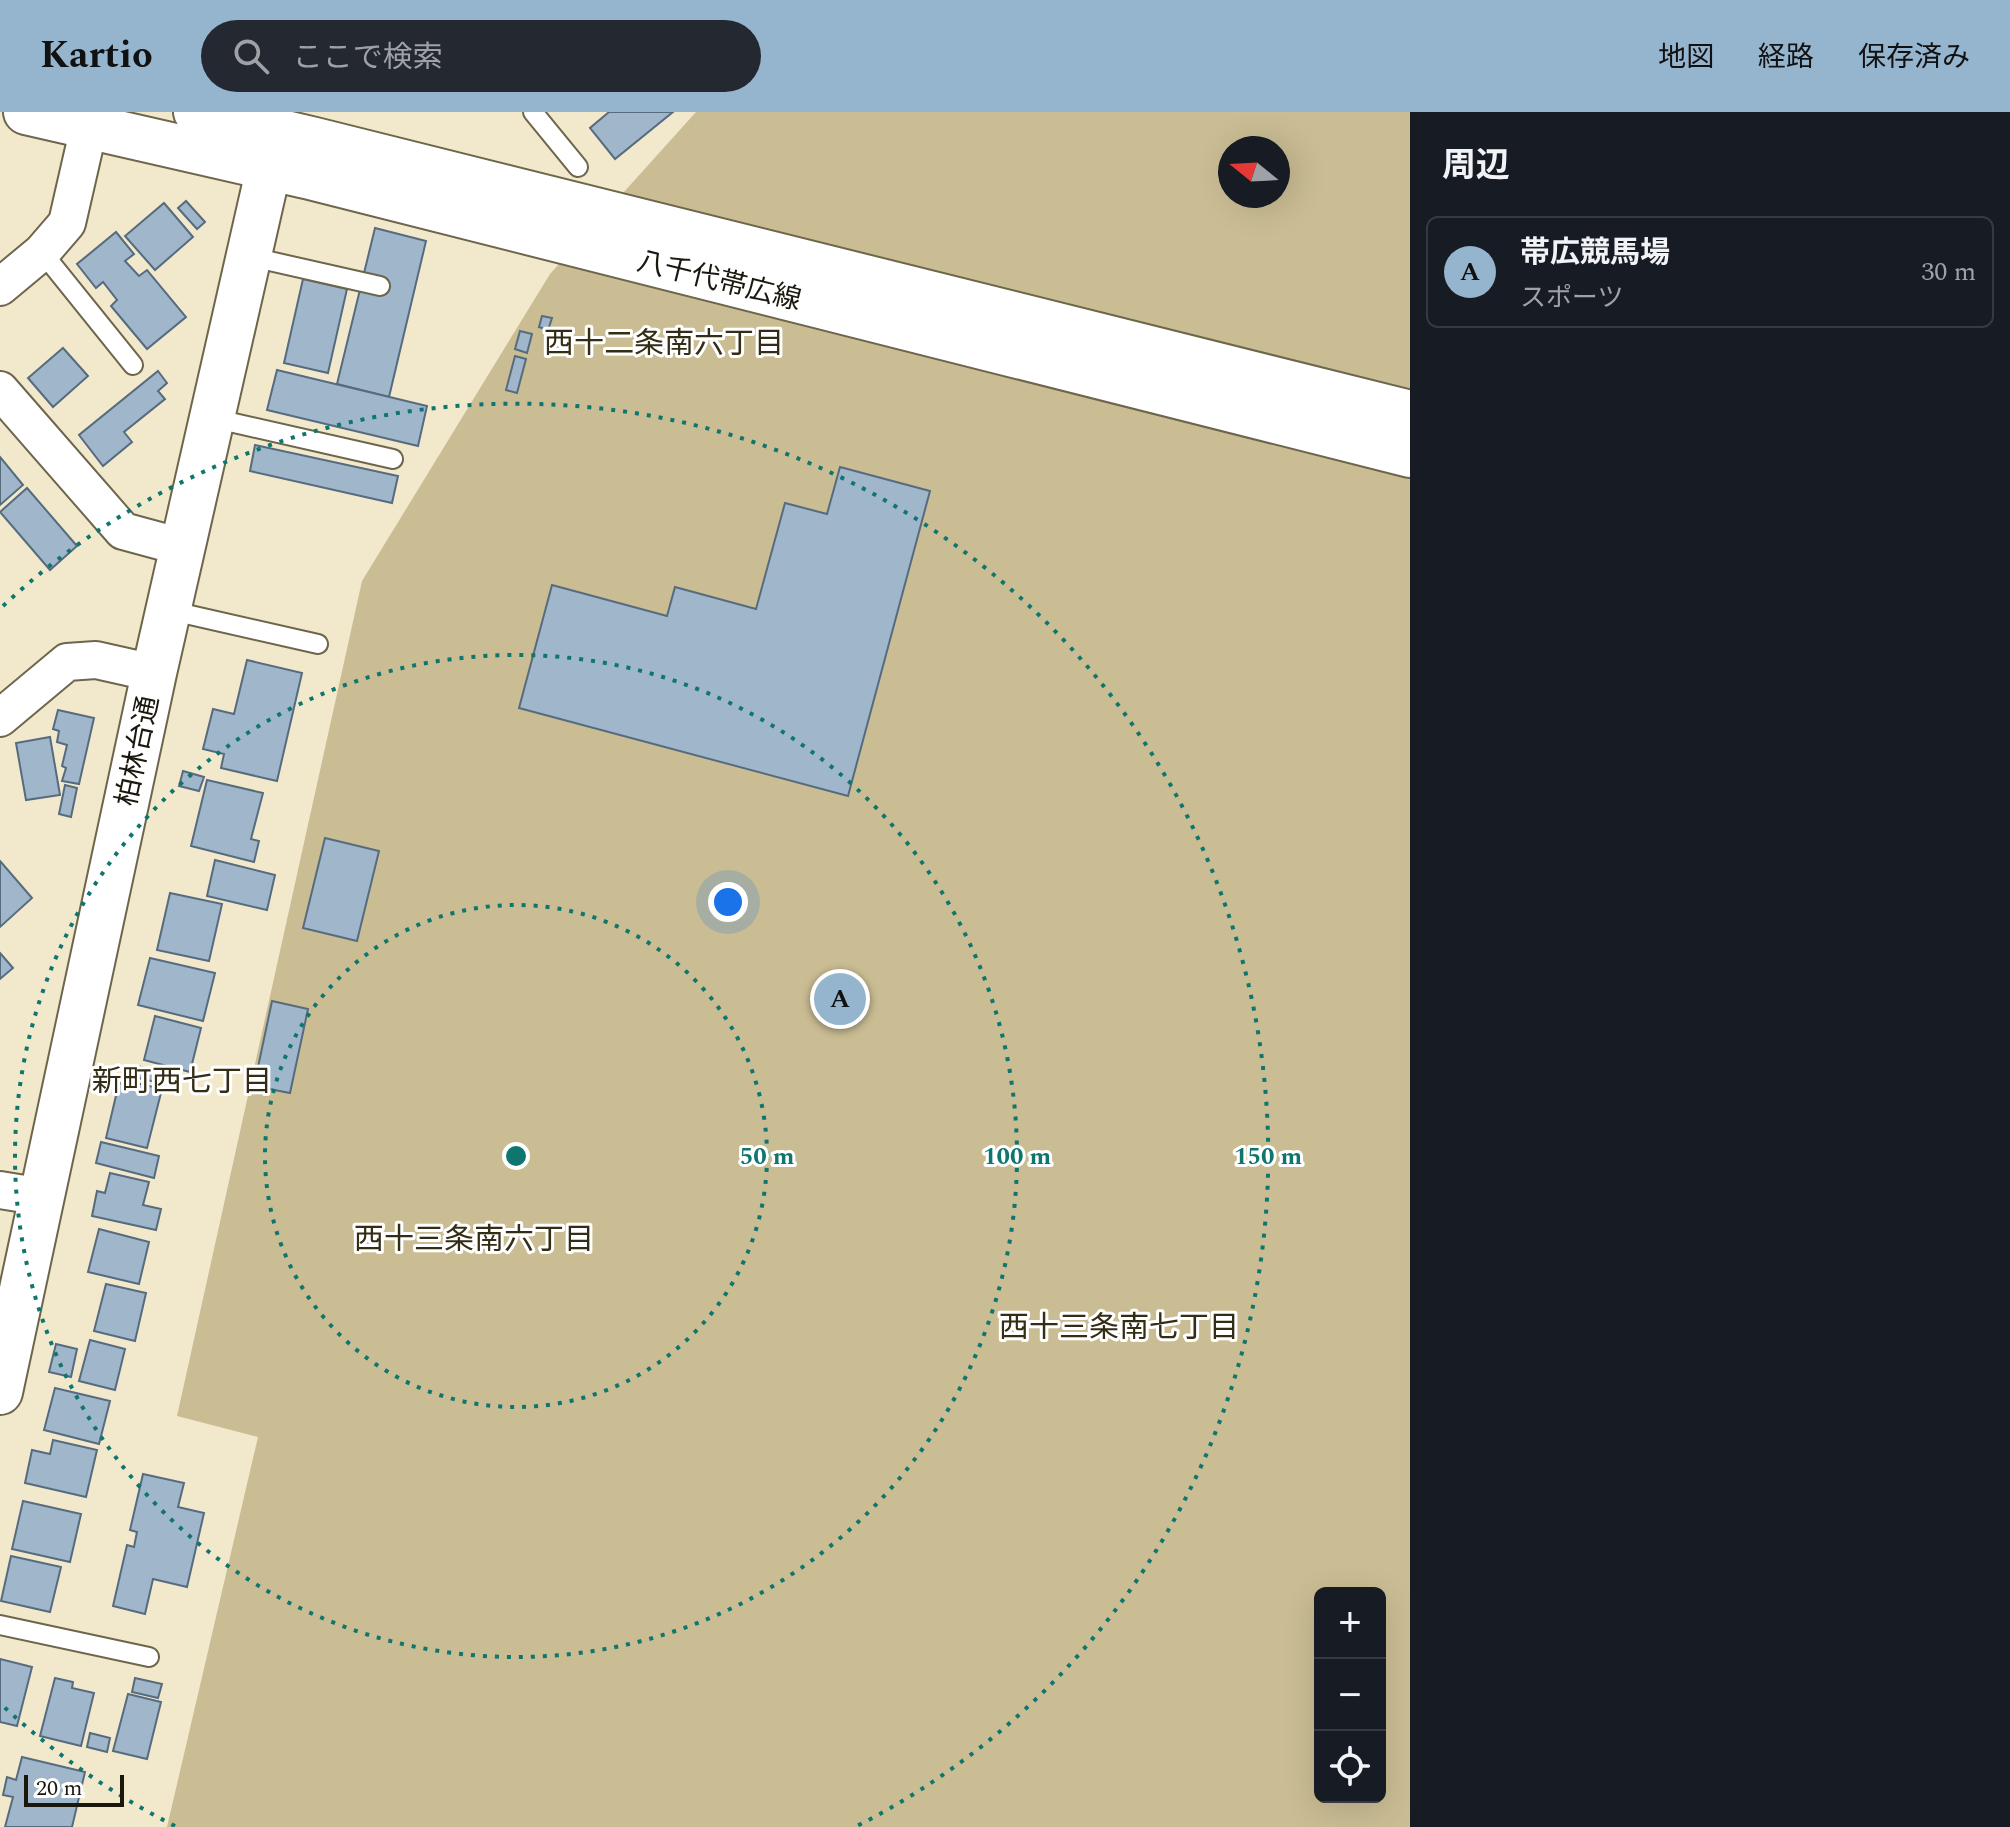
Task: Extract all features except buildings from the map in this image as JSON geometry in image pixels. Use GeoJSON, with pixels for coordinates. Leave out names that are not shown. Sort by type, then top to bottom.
{"type":"FeatureCollection","features":[{"type":"Feature","properties":{"kind":"main road","name":"八千代帯広線"},"geometry":{"type":"LineString","coordinates":[[26,112],[89,127],[276,136],[1410,413]]}},
{"type":"Feature","properties":{"kind":"main road","name":"八千代帯広線"},"geometry":{"type":"LineString","coordinates":[[196,112],[1410,455]]}},
{"type":"Feature","properties":{"kind":"main road","name":"柏林台通"},"geometry":{"type":"LineString","coordinates":[[0,1392],[154,673],[276,136]]}},
{"type":"Feature","properties":{"kind":"street"},"geometry":{"type":"LineString","coordinates":[[0,287],[42,252],[67,223],[89,127]]}},
{"type":"Feature","properties":{"kind":"street"},"geometry":{"type":"LineString","coordinates":[[0,390],[123,531],[182,547]]}},
{"type":"Feature","properties":{"kind":"street"},"geometry":{"type":"LineString","coordinates":[[0,718],[67,662],[96,660],[154,673]]}},
{"type":"Feature","properties":{"kind":"street"},"geometry":{"type":"LineString","coordinates":[[0,1190],[43,1197]]}},
{"type":"Feature","properties":{"kind":"lane"},"geometry":{"type":"LineString","coordinates":[[533,112],[578,167]]}},
{"type":"Feature","properties":{"kind":"lane"},"geometry":{"type":"LineString","coordinates":[[42,252],[133,365]]}},
{"type":"Feature","properties":{"kind":"lane"},"geometry":{"type":"LineString","coordinates":[[247,256],[380,286]]}},
{"type":"Feature","properties":{"kind":"lane"},"geometry":{"type":"LineString","coordinates":[[211,418],[393,459]]}},
{"type":"Feature","properties":{"kind":"lane"},"geometry":{"type":"LineString","coordinates":[[168,610],[318,644]]}},
{"type":"Feature","properties":{"kind":"lane"},"geometry":{"type":"LineString","coordinates":[[0,1625],[149,1657]]}},
{"type":"Feature","properties":{"kind":"shaded area"},"geometry":{"type":"Polygon","coordinates":[[[696,112],[1410,112],[1410,1827],[167,1827],[258,1437],[177,1416],[362,581],[550,274],[696,112]]]}},
{"type":"Feature","properties":{"kind":"place","name":"帯広競馬場"},"geometry":{"type":"Point","coordinates":[840,999]}},
{"type":"Feature","properties":{"kind":"district","name":"西十二条南六丁目"},"geometry":{"type":"Point","coordinates":[664,344]}},
{"type":"Feature","properties":{"kind":"district","name":"新町西七丁目"},"geometry":{"type":"Point","coordinates":[182,1082]}},
{"type":"Feature","properties":{"kind":"district","name":"西十三条南六丁目"},"geometry":{"type":"Point","coordinates":[474,1240]}},
{"type":"Feature","properties":{"kind":"district","name":"西十三条南七丁目"},"geometry":{"type":"Point","coordinates":[1119,1328]}}]}
